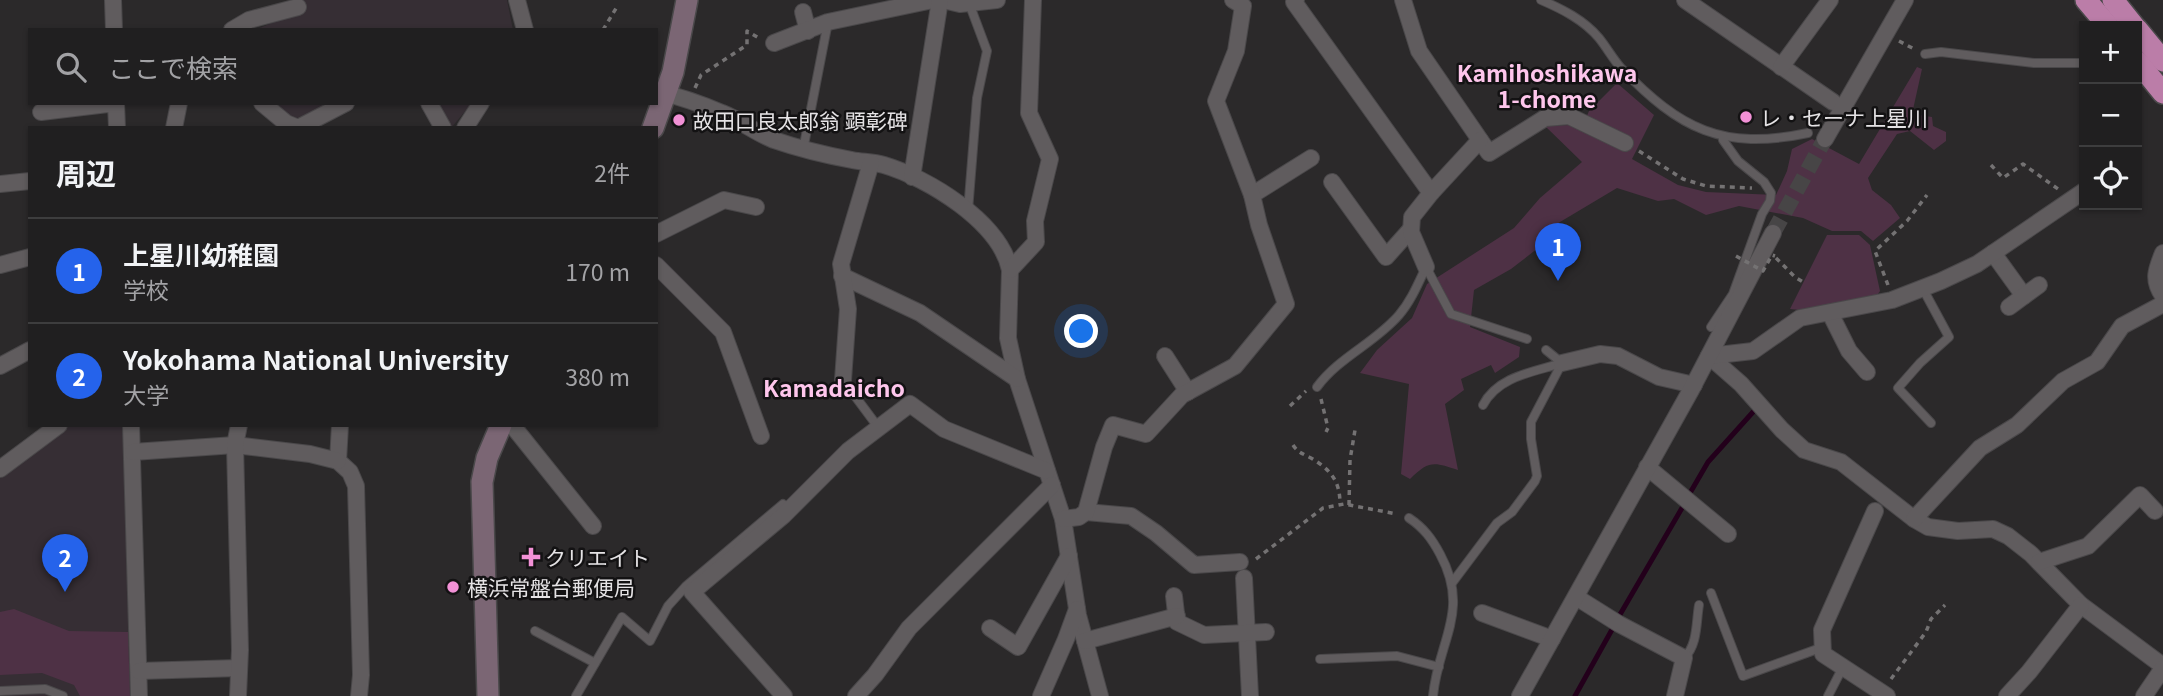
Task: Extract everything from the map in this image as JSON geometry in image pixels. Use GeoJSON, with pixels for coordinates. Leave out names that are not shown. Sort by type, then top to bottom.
{"type":"FeatureCollection","features":[{"type":"Feature","properties":{"kind":"highway"},"geometry":{"type":"LineString","coordinates":[[2086,0],[2104,21]]}},
{"type":"Feature","properties":{"kind":"highway"},"geometry":{"type":"LineString","coordinates":[[2113,0],[2128,21]]}},
{"type":"Feature","properties":{"kind":"highway"},"geometry":{"type":"LineString","coordinates":[[2142,37],[2163,61]]}},
{"type":"Feature","properties":{"kind":"highway"},"geometry":{"type":"LineString","coordinates":[[2142,67],[2163,93]]}},
{"type":"Feature","properties":{"kind":"street"},"geometry":{"type":"LineString","coordinates":[[113,0],[114,28]]}},
{"type":"Feature","properties":{"kind":"street"},"geometry":{"type":"LineString","coordinates":[[517,0],[524,28]]}},
{"type":"Feature","properties":{"kind":"street"},"geometry":{"type":"LineString","coordinates":[[654,126],[687,0]]}},
{"type":"Feature","properties":{"kind":"street"},"geometry":{"type":"LineString","coordinates":[[774,43],[828,22],[933,0]]}},
{"type":"Feature","properties":{"kind":"street"},"geometry":{"type":"LineString","coordinates":[[912,177],[942,0],[960,4],[997,0]]}},
{"type":"Feature","properties":{"kind":"street"},"geometry":{"type":"LineString","coordinates":[[1010,270],[1036,242],[1035,221],[1050,159],[1029,113],[1033,0]]}},
{"type":"Feature","properties":{"kind":"street"},"geometry":{"type":"LineString","coordinates":[[1063,519],[1079,517],[1086,512],[1113,425],[1146,434],[1188,392],[1235,366],[1286,304],[1259,225],[1252,195],[1216,101],[1236,51],[1243,6],[1233,0]]}},
{"type":"Feature","properties":{"kind":"street"},"geometry":{"type":"LineString","coordinates":[[1296,0],[1294,2],[1431,192]]}},
{"type":"Feature","properties":{"kind":"street"},"geometry":{"type":"LineString","coordinates":[[1403,0],[1419,51],[1489,153],[1545,118],[1569,116],[1625,143]]}},
{"type":"Feature","properties":{"kind":"street"},"geometry":{"type":"LineString","coordinates":[[1685,0],[1833,102]]}},
{"type":"Feature","properties":{"kind":"street"},"geometry":{"type":"LineString","coordinates":[[1782,67],[1830,0]]}},
{"type":"Feature","properties":{"kind":"street"},"geometry":{"type":"LineString","coordinates":[[1825,139],[1905,0]]}},
{"type":"Feature","properties":{"kind":"street"},"geometry":{"type":"LineString","coordinates":[[235,28],[249,20],[298,7]]}},
{"type":"Feature","properties":{"kind":"street"},"geometry":{"type":"LineString","coordinates":[[803,12],[808,31]]}},
{"type":"Feature","properties":{"kind":"street"},"geometry":{"type":"LineString","coordinates":[[662,92],[723,113],[767,137],[803,150],[883,165],[912,177],[968,211],[994,236],[1008,260],[1010,270],[1008,338],[1017,379],[1063,519],[1077,609],[1100,696]]}},
{"type":"Feature","properties":{"kind":"street"},"geometry":{"type":"LineString","coordinates":[[41,112],[99,105]]}},
{"type":"Feature","properties":{"kind":"street"},"geometry":{"type":"LineString","coordinates":[[116,105],[117,126]]}},
{"type":"Feature","properties":{"kind":"street"},"geometry":{"type":"LineString","coordinates":[[174,126],[179,105]]}},
{"type":"Feature","properties":{"kind":"street"},"geometry":{"type":"LineString","coordinates":[[264,105],[292,126]]}},
{"type":"Feature","properties":{"kind":"street"},"geometry":{"type":"LineString","coordinates":[[302,126],[342,105]]}},
{"type":"Feature","properties":{"kind":"street"},"geometry":{"type":"LineString","coordinates":[[430,105],[442,126]]}},
{"type":"Feature","properties":{"kind":"street"},"geometry":{"type":"LineString","coordinates":[[466,126],[480,105]]}},
{"type":"Feature","properties":{"kind":"street"},"geometry":{"type":"LineString","coordinates":[[1426,267],[1411,229],[1412,217],[1431,192],[1480,140]]}},
{"type":"Feature","properties":{"kind":"street"},"geometry":{"type":"LineString","coordinates":[[1252,195],[1311,158]]}},
{"type":"Feature","properties":{"kind":"street"},"geometry":{"type":"LineString","coordinates":[[844,380],[848,309],[841,264],[871,163]]}},
{"type":"Feature","properties":{"kind":"street"},"geometry":{"type":"LineString","coordinates":[[0,184],[28,181]]}},
{"type":"Feature","properties":{"kind":"street"},"geometry":{"type":"LineString","coordinates":[[1332,182],[1386,257],[1411,229]]}},
{"type":"Feature","properties":{"kind":"street"},"geometry":{"type":"LineString","coordinates":[[1709,356],[1753,351],[1800,318],[1892,300],[1923,289],[1977,264],[2079,194]]}},
{"type":"Feature","properties":{"kind":"street"},"geometry":{"type":"LineString","coordinates":[[658,233],[724,200],[756,207]]}},
{"type":"Feature","properties":{"kind":"street"},"geometry":{"type":"LineString","coordinates":[[1520,696],[1709,356],[1736,296],[1773,233]]}},
{"type":"Feature","properties":{"kind":"street"},"geometry":{"type":"LineString","coordinates":[[1993,253],[2024,296]]}},
{"type":"Feature","properties":{"kind":"street"},"geometry":{"type":"LineString","coordinates":[[2163,253],[2155,274],[2157,287],[2163,296]]}},
{"type":"Feature","properties":{"kind":"street"},"geometry":{"type":"LineString","coordinates":[[0,265],[28,258]]}},
{"type":"Feature","properties":{"kind":"street"},"geometry":{"type":"LineString","coordinates":[[658,267],[723,332],[761,436]]}},
{"type":"Feature","properties":{"kind":"street"},"geometry":{"type":"LineString","coordinates":[[842,275],[920,313],[1017,379]]}},
{"type":"Feature","properties":{"kind":"street"},"geometry":{"type":"LineString","coordinates":[[2009,307],[2039,285]]}},
{"type":"Feature","properties":{"kind":"street"},"geometry":{"type":"LineString","coordinates":[[1914,519],[1980,448],[2017,425],[2063,381],[2097,362],[2122,327],[2163,304]]}},
{"type":"Feature","properties":{"kind":"street"},"geometry":{"type":"LineString","coordinates":[[1830,313],[1849,351],[1867,372]]}},
{"type":"Feature","properties":{"kind":"street"},"geometry":{"type":"LineString","coordinates":[[0,366],[28,351]]}},
{"type":"Feature","properties":{"kind":"street"},"geometry":{"type":"LineString","coordinates":[[1562,363],[1600,354],[1618,356],[1659,377],[1693,385]]}},
{"type":"Feature","properties":{"kind":"street"},"geometry":{"type":"LineString","coordinates":[[1165,356],[1188,392]]}},
{"type":"Feature","properties":{"kind":"street"},"geometry":{"type":"LineString","coordinates":[[1709,356],[1741,384],[1782,430],[1804,450],[1841,462],[1878,503],[1928,527],[1958,531],[1993,529],[2008,536],[2039,562],[2081,605],[2163,667],[2144,696]]}},
{"type":"Feature","properties":{"kind":"street"},"geometry":{"type":"LineString","coordinates":[[784,696],[692,592],[790,509],[848,451],[910,404],[944,429],[1050,478]]}},
{"type":"Feature","properties":{"kind":"street"},"geometry":{"type":"LineString","coordinates":[[0,468],[56,427]]}},
{"type":"Feature","properties":{"kind":"street"},"geometry":{"type":"LineString","coordinates":[[131,427],[139,696]]}},
{"type":"Feature","properties":{"kind":"street"},"geometry":{"type":"LineString","coordinates":[[238,696],[235,445],[239,427]]}},
{"type":"Feature","properties":{"kind":"street"},"geometry":{"type":"LineString","coordinates":[[338,461],[340,427]]}},
{"type":"Feature","properties":{"kind":"street"},"geometry":{"type":"LineString","coordinates":[[488,696],[482,482],[487,458],[501,427]]}},
{"type":"Feature","properties":{"kind":"street"},"geometry":{"type":"LineString","coordinates":[[514,427],[593,526]]}},
{"type":"Feature","properties":{"kind":"street"},"geometry":{"type":"LineString","coordinates":[[133,452],[235,445],[310,454],[338,461],[350,472],[356,486],[361,675],[359,696]]}},
{"type":"Feature","properties":{"kind":"street"},"geometry":{"type":"LineString","coordinates":[[1647,467],[1728,534]]}},
{"type":"Feature","properties":{"kind":"street"},"geometry":{"type":"LineString","coordinates":[[856,696],[909,628],[1050,478]]}},
{"type":"Feature","properties":{"kind":"street"},"geometry":{"type":"LineString","coordinates":[[2039,562],[2088,546],[2140,495],[2159,509]]}},
{"type":"Feature","properties":{"kind":"street"},"geometry":{"type":"LineString","coordinates":[[1878,503],[1822,631],[1823,654],[1885,694]]}},
{"type":"Feature","properties":{"kind":"street"},"geometry":{"type":"LineString","coordinates":[[1086,512],[1130,516],[1156,533],[1194,565],[1242,570],[1249,634],[1250,696]]}},
{"type":"Feature","properties":{"kind":"street"},"geometry":{"type":"LineString","coordinates":[[990,628],[1018,647],[1069,556]]}},
{"type":"Feature","properties":{"kind":"street"},"geometry":{"type":"LineString","coordinates":[[1174,596],[1177,622],[1204,635],[1266,632]]}},
{"type":"Feature","properties":{"kind":"street"},"geometry":{"type":"LineString","coordinates":[[1576,597],[1619,624],[1684,658],[1675,696]]}},
{"type":"Feature","properties":{"kind":"street"},"geometry":{"type":"LineString","coordinates":[[2007,696],[2029,673],[2081,605]]}},
{"type":"Feature","properties":{"kind":"street"},"geometry":{"type":"LineString","coordinates":[[1041,696],[1077,609]]}},
{"type":"Feature","properties":{"kind":"street"},"geometry":{"type":"LineString","coordinates":[[1482,613],[1552,639]]}},
{"type":"Feature","properties":{"kind":"street"},"geometry":{"type":"LineString","coordinates":[[1085,641],[1177,616]]}},
{"type":"Feature","properties":{"kind":"street"},"geometry":{"type":"LineString","coordinates":[[139,671],[239,668]]}},
{"type":"Feature","properties":{"kind":"lane"},"geometry":{"type":"LineString","coordinates":[[1541,0],[1577,18],[1597,36],[1619,66],[1675,117],[1696,128],[1723,136],[1780,139],[1808,132]]}},
{"type":"Feature","properties":{"kind":"lane"},"geometry":{"type":"LineString","coordinates":[[968,211],[977,98],[987,51],[969,3]]}},
{"type":"Feature","properties":{"kind":"lane"},"geometry":{"type":"LineString","coordinates":[[803,150],[828,22]]}},
{"type":"Feature","properties":{"kind":"lane"},"geometry":{"type":"LineString","coordinates":[[1925,54],[1941,52],[2034,63],[2079,63]]}},
{"type":"Feature","properties":{"kind":"lane"},"geometry":{"type":"LineString","coordinates":[[1711,327],[1736,296],[1771,193],[1764,182],[1738,161],[1723,136]]}},
{"type":"Feature","properties":{"kind":"lane"},"geometry":{"type":"LineString","coordinates":[[1426,267],[1451,314],[1527,339]]}},
{"type":"Feature","properties":{"kind":"lane"},"geometry":{"type":"LineString","coordinates":[[1317,387],[1329,371],[1398,317],[1426,267]]}},
{"type":"Feature","properties":{"kind":"lane"},"geometry":{"type":"LineString","coordinates":[[1923,289],[1949,337],[1920,363],[1898,388],[1931,423]]}},
{"type":"Feature","properties":{"kind":"lane"},"geometry":{"type":"LineString","coordinates":[[1546,350],[1562,363]]}},
{"type":"Feature","properties":{"kind":"lane"},"geometry":{"type":"LineString","coordinates":[[1483,405],[1488,396],[1505,381],[1562,363]]}},
{"type":"Feature","properties":{"kind":"lane"},"geometry":{"type":"LineString","coordinates":[[1452,583],[1497,523],[1512,512],[1535,481],[1531,422],[1562,363]]}},
{"type":"Feature","properties":{"kind":"lane"},"geometry":{"type":"LineString","coordinates":[[844,380],[878,427]]}},
{"type":"Feature","properties":{"kind":"lane"},"geometry":{"type":"LineString","coordinates":[[576,696],[622,617],[650,641],[668,606],[686,586],[783,504],[790,509]]}},
{"type":"Feature","properties":{"kind":"lane"},"geometry":{"type":"LineString","coordinates":[[1409,518],[1431,537],[1452,583],[1454,602],[1451,626],[1433,696]]}},
{"type":"Feature","properties":{"kind":"lane"},"geometry":{"type":"LineString","coordinates":[[1711,593],[1743,676],[1823,647]]}},
{"type":"Feature","properties":{"kind":"lane"},"geometry":{"type":"LineString","coordinates":[[1684,658],[1691,651],[1694,642],[1699,604]]}},
{"type":"Feature","properties":{"kind":"lane"},"geometry":{"type":"LineString","coordinates":[[535,631],[596,663]]}},
{"type":"Feature","properties":{"kind":"lane"},"geometry":{"type":"LineString","coordinates":[[1320,659],[1397,656],[1439,667]]}},
{"type":"Feature","properties":{"kind":"lane"},"geometry":{"type":"LineString","coordinates":[[1828,696],[1843,667]]}},
{"type":"Feature","properties":{"kind":"lane"},"geometry":{"type":"LineString","coordinates":[[0,691],[45,689],[63,696]]}},
{"type":"Feature","properties":{"kind":"path"},"geometry":{"type":"LineString","coordinates":[[604,28],[618,5]]}},
{"type":"Feature","properties":{"kind":"path"},"geometry":{"type":"LineString","coordinates":[[694,104],[695,86],[701,75],[747,44],[747,31],[774,43]]}},
{"type":"Feature","properties":{"kind":"path"},"geometry":{"type":"LineString","coordinates":[[1896,40],[1925,54]]}},
{"type":"Feature","properties":{"kind":"path"},"geometry":{"type":"LineString","coordinates":[[1625,143],[1684,179],[1706,186],[1759,188],[1764,182]]}},
{"type":"Feature","properties":{"kind":"path"},"geometry":{"type":"LineString","coordinates":[[1991,165],[2003,178],[2023,164],[2066,195]]}},
{"type":"Feature","properties":{"kind":"path"},"geometry":{"type":"LineString","coordinates":[[1892,300],[1875,251],[1907,221],[1927,195]]}},
{"type":"Feature","properties":{"kind":"path"},"geometry":{"type":"LineString","coordinates":[[1736,256],[1763,271],[1772,255],[1775,256],[1803,282]]}},
{"type":"Feature","properties":{"kind":"path"},"geometry":{"type":"LineString","coordinates":[[1290,406],[1302,393],[1317,387],[1328,428],[1326,432]]}},
{"type":"Feature","properties":{"kind":"path"},"geometry":{"type":"LineString","coordinates":[[1349,505],[1349,471],[1355,429]]}},
{"type":"Feature","properties":{"kind":"path"},"geometry":{"type":"LineString","coordinates":[[1293,445],[1297,451],[1332,472],[1340,493],[1340,504]]}},
{"type":"Feature","properties":{"kind":"path"},"geometry":{"type":"LineString","coordinates":[[1242,570],[1323,508],[1349,505],[1361,509],[1383,510],[1409,518]]}},
{"type":"Feature","properties":{"kind":"path"},"geometry":{"type":"LineString","coordinates":[[1885,694],[1899,668],[1926,632],[1931,619],[1945,605]]}},
{"type":"Feature","properties":{"kind":"shaded area"},"geometry":{"type":"Polygon","coordinates":[[[289,0],[507,0],[513,28],[260,28],[293,14],[289,0]]]}},
{"type":"Feature","properties":{"kind":"shaded area"},"geometry":{"type":"Polygon","coordinates":[[[1917,67],[1922,69],[1912,114],[1932,117],[1933,126],[1946,132],[1946,141],[1934,150],[1910,131],[1897,134],[1868,178],[1872,190],[1891,205],[1900,218],[1873,241],[1861,231],[1832,231],[1803,218],[1739,206],[1706,215],[1674,199],[1658,201],[1617,188],[1555,225],[1542,245],[1511,269],[1474,290],[1470,327],[1520,347],[1519,357],[1495,373],[1491,365],[1461,379],[1464,390],[1445,404],[1458,470],[1432,464],[1422,468],[1410,479],[1401,474],[1409,384],[1360,373],[1377,350],[1412,318],[1427,284],[1514,228],[1540,198],[1582,162],[1545,126],[1570,125],[1581,129],[1589,111],[1617,83],[1654,115],[1632,159],[1678,185],[1706,192],[1776,195],[1787,171],[1792,149],[1812,139],[1859,164],[1917,67]]]}},
{"type":"Feature","properties":{"kind":"shaded area"},"geometry":{"type":"Polygon","coordinates":[[[274,105],[331,105],[299,121],[290,118],[274,105]]]}},
{"type":"Feature","properties":{"kind":"shaded area"},"geometry":{"type":"Polygon","coordinates":[[[437,105],[470,105],[453,126],[450,126],[437,105]]]}},
{"type":"Feature","properties":{"kind":"shaded area"},"geometry":{"type":"Polygon","coordinates":[[[1827,235],[1859,235],[1870,245],[1880,291],[1875,298],[1800,310],[1790,309],[1827,235]]]}},
{"type":"Feature","properties":{"kind":"shaded area"},"geometry":{"type":"Polygon","coordinates":[[[67,427],[123,427],[133,696],[0,696],[0,478],[67,427]]]}},
{"type":"Feature","properties":{"kind":"shaded area"},"geometry":{"type":"Polygon","coordinates":[[[14,609],[69,631],[128,632],[130,696],[80,696],[74,685],[42,673],[0,675],[0,612],[14,609]]]}},
{"type":"Feature","properties":{"kind":"waterway"},"geometry":{"type":"LineString","coordinates":[[1690,493],[1708,462],[1753,412]]}},
{"type":"Feature","properties":{"kind":"waterway"},"geometry":{"type":"LineString","coordinates":[[1618,618],[1682,508]]}},
{"type":"Feature","properties":{"kind":"waterway"},"geometry":{"type":"LineString","coordinates":[[1575,696],[1614,626]]}},
{"type":"Feature","properties":{"kind":"tunnel"},"geometry":{"type":"LineString","coordinates":[[1773,233],[1825,139]]}},
{"type":"Feature","properties":{"kind":"place","name":"レ・セーナ上星川"},"geometry":{"type":"Point","coordinates":[1746,117]}},
{"type":"Feature","properties":{"kind":"place","name":"故田口良太郎翁 顕彰碑"},"geometry":{"type":"Point","coordinates":[679,120]}},
{"type":"Feature","properties":{"kind":"place","name":"上星川幼稚園"},"geometry":{"type":"Point","coordinates":[1558,281]}},
{"type":"Feature","properties":{"kind":"place","name":"クリエイト"},"geometry":{"type":"Point","coordinates":[531,557]}},
{"type":"Feature","properties":{"kind":"place","name":"横浜常盤台郵便局"},"geometry":{"type":"Point","coordinates":[453,587]}},
{"type":"Feature","properties":{"kind":"place","name":"Yokohama National University"},"geometry":{"type":"Point","coordinates":[65,592]}},
{"type":"Feature","properties":{"kind":"district","name":"Kamihoshikawa 1-chome"},"geometry":{"type":"Point","coordinates":[1547,85]}},
{"type":"Feature","properties":{"kind":"district","name":"Kamadaicho"},"geometry":{"type":"Point","coordinates":[834,387]}}]}
